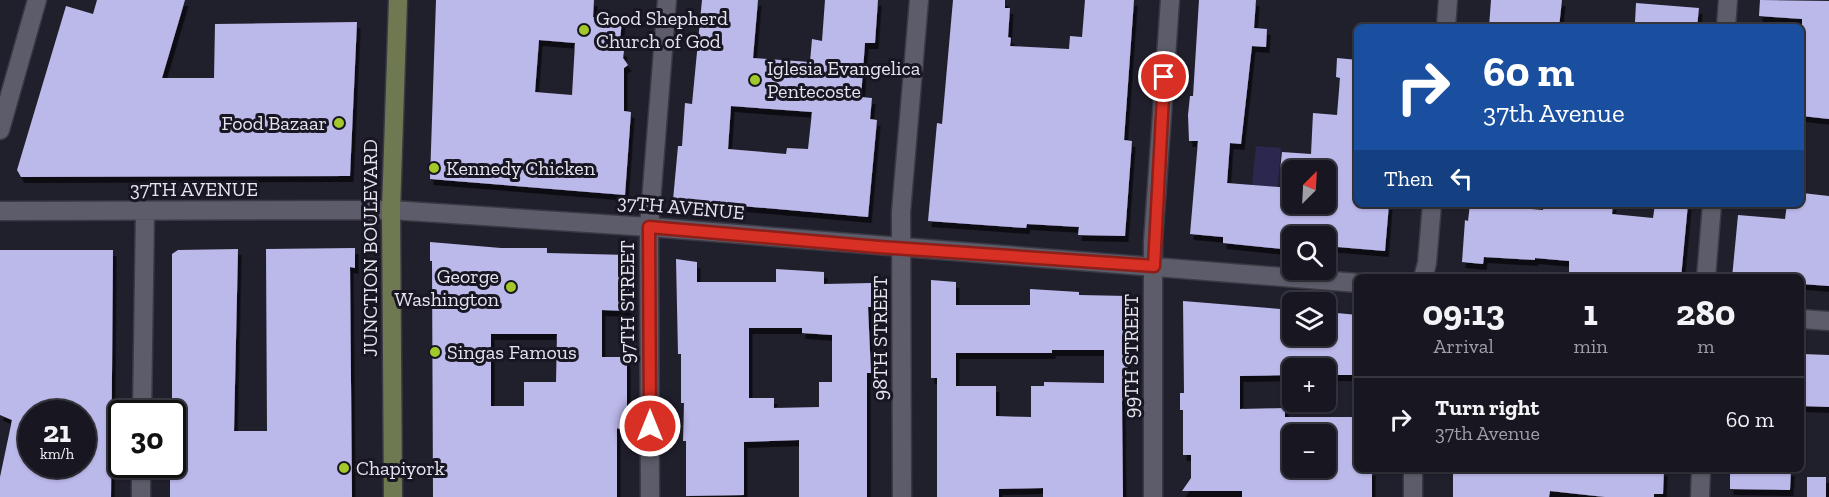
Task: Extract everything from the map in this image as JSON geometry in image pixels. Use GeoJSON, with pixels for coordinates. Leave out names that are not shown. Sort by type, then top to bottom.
{"type":"FeatureCollection","features":[{"type":"Feature","properties":{"kind":"main road","name":"JUNCTION BOULEVARD"},"geometry":{"type":"LineString","coordinates":[[393,497],[391,210],[398,0]]}},
{"type":"Feature","properties":{"kind":"street"},"geometry":{"type":"LineString","coordinates":[[0,130],[37,0]]}},
{"type":"Feature","properties":{"kind":"street","name":"97TH STREET"},"geometry":{"type":"LineString","coordinates":[[650,497],[649,227],[667,0]]}},
{"type":"Feature","properties":{"kind":"street","name":"98TH STREET"},"geometry":{"type":"LineString","coordinates":[[902,497],[901,212],[919,0]]}},
{"type":"Feature","properties":{"kind":"street","name":"99TH STREET"},"geometry":{"type":"LineString","coordinates":[[1153,497],[1154,266],[1170,0]]}},
{"type":"Feature","properties":{"kind":"street"},"geometry":{"type":"LineString","coordinates":[[1446,24],[1448,0]]}},
{"type":"Feature","properties":{"kind":"street"},"geometry":{"type":"LineString","coordinates":[[1726,24],[1728,0]]}},
{"type":"Feature","properties":{"kind":"street"},"geometry":{"type":"LineString","coordinates":[[1424,274],[1432,207]]}},
{"type":"Feature","properties":{"kind":"street"},"geometry":{"type":"LineString","coordinates":[[1706,274],[1712,207]]}},
{"type":"Feature","properties":{"kind":"street","name":"37TH AVENUE"},"geometry":{"type":"LineString","coordinates":[[0,211],[391,210],[649,227],[1354,283]]}},
{"type":"Feature","properties":{"kind":"street"},"geometry":{"type":"LineString","coordinates":[[142,400],[145,212]]}},
{"type":"Feature","properties":{"kind":"street"},"geometry":{"type":"LineString","coordinates":[[1804,319],[1829,321]]}},
{"type":"Feature","properties":{"kind":"street"},"geometry":{"type":"LineString","coordinates":[[1413,472],[1413,497]]}},
{"type":"Feature","properties":{"kind":"street"},"geometry":{"type":"LineString","coordinates":[[1700,497],[1701,472]]}},
{"type":"Feature","properties":{"kind":"street"},"geometry":{"type":"LineString","coordinates":[[141,478],[141,497]]}},
{"type":"Feature","properties":{"kind":"shaded area"},"geometry":{"type":"Polygon","coordinates":[[[1256,146],[1281,148],[1273,248],[1246,245],[1256,146]]]}},
{"type":"Feature","properties":{"kind":"building"},"geometry":{"type":"Polygon","coordinates":[[[97,0],[185,0],[162,78],[214,78],[215,24],[357,22],[350,176],[21,177],[17,170],[66,6],[93,14],[97,0]]]}},
{"type":"Feature","properties":{"kind":"building"},"geometry":{"type":"Polygon","coordinates":[[[436,0],[594,0],[593,17],[622,20],[619,50],[624,51],[623,58],[628,65],[624,68],[624,111],[631,112],[625,195],[430,179],[436,0]],[[539,40],[535,92],[572,95],[575,43],[539,40]]]}},
{"type":"Feature","properties":{"kind":"building"},"geometry":{"type":"Polygon","coordinates":[[[702,0],[758,0],[753,58],[810,62],[812,39],[822,41],[825,0],[878,0],[875,43],[865,43],[861,97],[872,98],[870,119],[877,120],[868,217],[673,200],[678,146],[682,146],[685,103],[692,104],[702,0]],[[731,106],[728,149],[786,154],[787,148],[808,149],[812,112],[731,106]]]}},
{"type":"Feature","properties":{"kind":"building"},"geometry":{"type":"Polygon","coordinates":[[[953,0],[1005,0],[1005,8],[1010,8],[1008,37],[1011,38],[1010,46],[1069,49],[1070,36],[1082,37],[1085,0],[1134,0],[1124,140],[1132,141],[1125,236],[1078,235],[1079,227],[1027,224],[1026,228],[928,221],[937,123],[942,124],[953,0]]]}},
{"type":"Feature","properties":{"kind":"building"},"geometry":{"type":"Polygon","coordinates":[[[1199,0],[1256,0],[1254,28],[1267,29],[1266,47],[1252,46],[1241,144],[1230,143],[1227,183],[1282,187],[1282,214],[1336,214],[1336,160],[1282,160],[1282,171],[1280,171],[1282,152],[1311,154],[1313,113],[1337,115],[1340,78],[1336,77],[1337,58],[1354,60],[1354,207],[1389,207],[1385,251],[1336,247],[1336,226],[1282,226],[1282,249],[1223,243],[1223,237],[1190,234],[1198,141],[1189,141],[1190,96],[1193,96],[1199,0]]]}},
{"type":"Feature","properties":{"kind":"building"},"geometry":{"type":"Polygon","coordinates":[[[1491,0],[1562,0],[1559,24],[1489,24],[1491,0]]]}},
{"type":"Feature","properties":{"kind":"building"},"geometry":{"type":"Polygon","coordinates":[[[1760,0],[1829,1],[1829,119],[1804,116],[1804,24],[1802,24],[1802,19],[1759,16],[1760,0]]]}},
{"type":"Feature","properties":{"kind":"building"},"geometry":{"type":"Polygon","coordinates":[[[1636,3],[1699,8],[1697,24],[1635,22],[1636,3]]]}},
{"type":"Feature","properties":{"kind":"building"},"geometry":{"type":"Polygon","coordinates":[[[1804,193],[1829,196],[1829,286],[1804,284],[1804,274],[1732,274],[1738,215],[1785,219],[1787,207],[1804,207],[1804,193]]]}},
{"type":"Feature","properties":{"kind":"building"},"geometry":{"type":"Polygon","coordinates":[[[1470,207],[1543,210],[1544,207],[1613,207],[1612,214],[1653,218],[1655,207],[1688,207],[1681,274],[1569,272],[1569,261],[1535,258],[1535,260],[1484,257],[1483,264],[1462,262],[1465,220],[1468,221],[1470,207]]]}},
{"type":"Feature","properties":{"kind":"building"},"geometry":{"type":"Polygon","coordinates":[[[430,242],[501,248],[547,248],[547,253],[629,255],[628,311],[602,310],[602,357],[627,357],[627,432],[617,428],[617,497],[433,497],[432,261],[430,261],[430,242]],[[491,334],[491,406],[524,406],[524,382],[556,382],[557,334],[491,334]]]}},
{"type":"Feature","properties":{"kind":"building"},"geometry":{"type":"Polygon","coordinates":[[[355,248],[355,268],[350,267],[352,497],[170,497],[170,478],[186,478],[186,400],[172,400],[172,254],[178,250],[238,249],[234,431],[267,431],[266,249],[355,248]]]}},
{"type":"Feature","properties":{"kind":"building"},"geometry":{"type":"Polygon","coordinates":[[[0,250],[113,250],[112,400],[108,400],[108,478],[111,478],[111,497],[0,497],[0,477],[12,420],[0,415],[0,250]]]}},
{"type":"Feature","properties":{"kind":"building"},"geometry":{"type":"Polygon","coordinates":[[[676,259],[697,262],[697,282],[776,282],[776,269],[824,272],[824,284],[871,283],[871,307],[868,307],[871,373],[867,373],[867,497],[799,497],[799,440],[744,442],[744,495],[686,496],[686,441],[683,441],[684,403],[681,403],[681,354],[678,354],[676,259]],[[749,328],[749,398],[774,398],[774,408],[819,407],[819,382],[832,382],[832,335],[802,333],[802,328],[749,328]]]}},
{"type":"Feature","properties":{"kind":"building"},"geometry":{"type":"Polygon","coordinates":[[[931,280],[956,282],[956,305],[1030,305],[1030,289],[1079,292],[1079,295],[1128,296],[1127,382],[1124,382],[1122,402],[1123,497],[1043,497],[1043,488],[999,489],[999,497],[937,497],[937,378],[931,378],[931,280]],[[1052,350],[1052,353],[956,353],[956,386],[996,386],[996,416],[1031,417],[1031,386],[1044,386],[1044,382],[1104,383],[1104,350],[1052,350]]]}},
{"type":"Feature","properties":{"kind":"building"},"geometry":{"type":"Polygon","coordinates":[[[1183,301],[1282,309],[1282,346],[1336,346],[1336,313],[1354,315],[1354,375],[1336,375],[1336,358],[1282,358],[1282,375],[1240,376],[1240,409],[1282,408],[1285,417],[1354,417],[1354,472],[1372,472],[1372,497],[1242,497],[1242,491],[1182,491],[1191,478],[1191,455],[1183,455],[1183,410],[1180,410],[1180,393],[1184,393],[1183,301]]]}},
{"type":"Feature","properties":{"kind":"building"},"geometry":{"type":"Polygon","coordinates":[[[1804,354],[1829,355],[1829,407],[1804,406],[1804,354]]]}},
{"type":"Feature","properties":{"kind":"building"},"geometry":{"type":"Polygon","coordinates":[[[1453,472],[1664,472],[1663,494],[1654,494],[1654,497],[1605,497],[1550,491],[1549,497],[1453,497],[1453,472]]]}},
{"type":"Feature","properties":{"kind":"building"},"geometry":{"type":"Polygon","coordinates":[[[1730,472],[1791,472],[1790,490],[1730,489],[1730,472]]]}},
{"type":"Feature","properties":{"kind":"building"},"geometry":{"type":"Polygon","coordinates":[[[1807,477],[1826,477],[1826,497],[1807,497],[1807,477]]]}},
{"type":"Feature","properties":{"kind":"place","name":"Good Shepherd Church of God"},"geometry":{"type":"Point","coordinates":[584,30]}},
{"type":"Feature","properties":{"kind":"place","name":"Iglesia Evangelica Pentecoste"},"geometry":{"type":"Point","coordinates":[755,80]}},
{"type":"Feature","properties":{"kind":"place","name":"Food Bazaar"},"geometry":{"type":"Point","coordinates":[339,123]}},
{"type":"Feature","properties":{"kind":"place","name":"Kennedy Chicken"},"geometry":{"type":"Point","coordinates":[434,168]}},
{"type":"Feature","properties":{"kind":"place","name":"George Washington"},"geometry":{"type":"Point","coordinates":[511,287]}},
{"type":"Feature","properties":{"kind":"place","name":"Singas Famous"},"geometry":{"type":"Point","coordinates":[435,352]}},
{"type":"Feature","properties":{"kind":"place","name":"Chapiyork"},"geometry":{"type":"Point","coordinates":[344,468]}},
{"type":"Feature","properties":{"kind":"route"},"geometry":{"type":"LineString","coordinates":[[650,426],[649,227],[879,247],[1154,266],[1153,242],[1164,77]]}}]}
